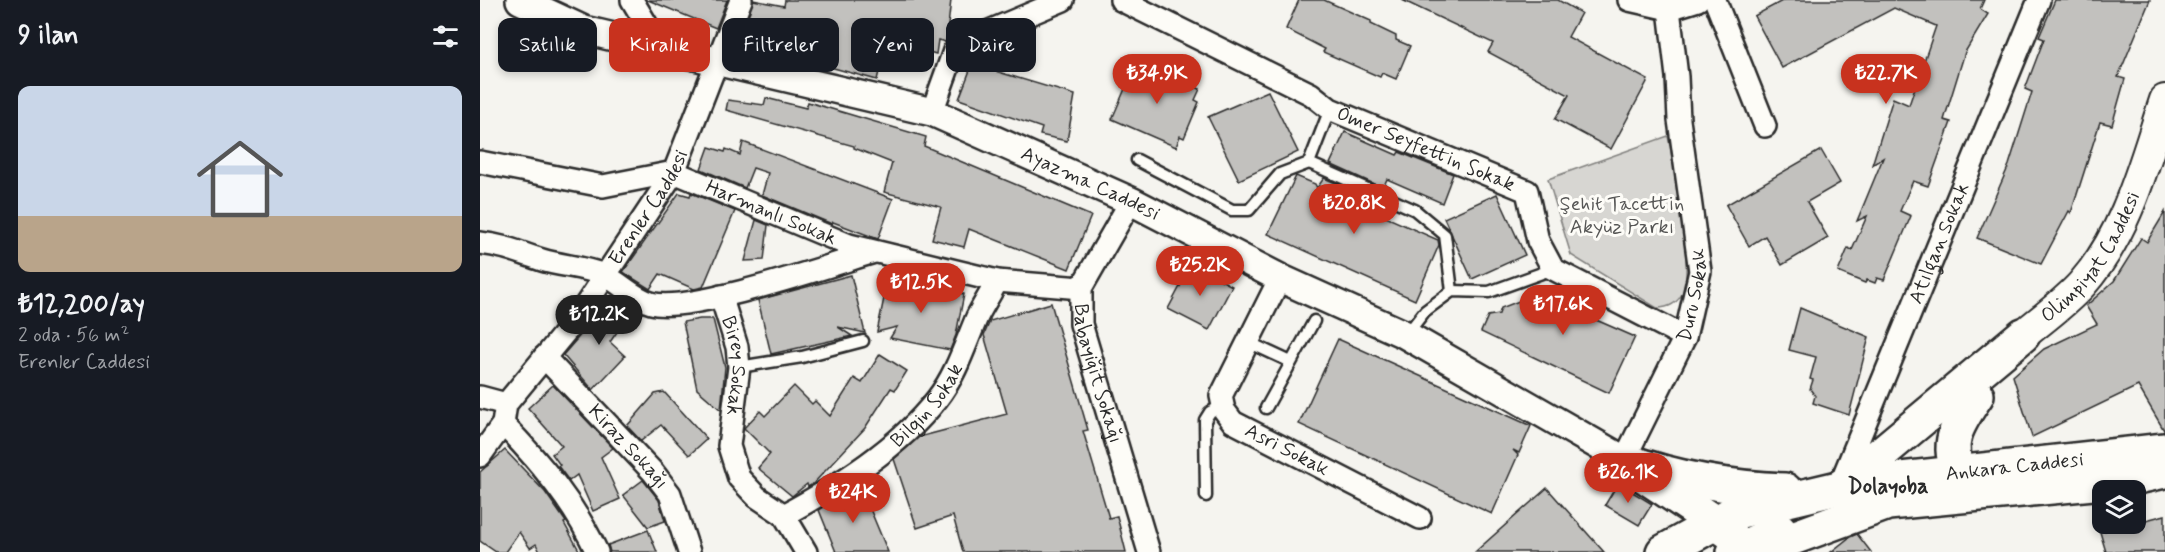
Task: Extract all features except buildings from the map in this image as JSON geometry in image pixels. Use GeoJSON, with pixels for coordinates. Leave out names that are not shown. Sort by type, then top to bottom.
{"type":"FeatureCollection","features":[{"type":"Feature","properties":{"kind":"main road","name":"Olimpiyat Caddesi"},"geometry":{"type":"LineString","coordinates":[[2023,335],[2081,286],[2113,240],[2133,195],[2165,100]]}},
{"type":"Feature","properties":{"kind":"main road"},"geometry":{"type":"LineString","coordinates":[[1624,460],[1680,478],[1731,486],[1786,490],[1839,488],[2023,335]]}},
{"type":"Feature","properties":{"kind":"main road"},"geometry":{"type":"LineString","coordinates":[[1960,473],[1955,463],[1953,438],[1977,395],[2023,335]]}},
{"type":"Feature","properties":{"kind":"main road"},"geometry":{"type":"LineString","coordinates":[[1624,460],[1673,497],[1742,538],[1852,499],[1883,479],[1977,395]]}},
{"type":"Feature","properties":{"kind":"main road","name":"Ankara Caddesi"},"geometry":{"type":"LineString","coordinates":[[1742,538],[1839,488],[1883,479],[1960,473],[2165,450]]}},
{"type":"Feature","properties":{"kind":"main road"},"geometry":{"type":"LineString","coordinates":[[1624,460],[1677,517],[1678,531],[1667,548]]}},
{"type":"Feature","properties":{"kind":"main road","name":"Ankara Caddesi"},"geometry":{"type":"LineString","coordinates":[[1667,548],[1742,538],[1888,502],[2124,480],[2165,471]]}},
{"type":"Feature","properties":{"kind":"street","name":"Ayazma Caddesi"},"geometry":{"type":"LineString","coordinates":[[520,0],[584,30],[609,36]]}},
{"type":"Feature","properties":{"kind":"street"},"geometry":{"type":"LineString","coordinates":[[632,0],[643,18]]}},
{"type":"Feature","properties":{"kind":"street","name":"Erenler Caddesi"},"geometry":{"type":"LineString","coordinates":[[480,456],[504,414],[544,357],[577,318],[674,172],[741,0]]}},
{"type":"Feature","properties":{"kind":"street"},"geometry":{"type":"LineString","coordinates":[[932,112],[954,51],[968,40],[1063,0]]}},
{"type":"Feature","properties":{"kind":"street","name":"Ömer Seyfettin Sokak"},"geometry":{"type":"LineString","coordinates":[[1121,0],[1311,94],[1330,109],[1527,190],[1538,241],[1553,269]]}},
{"type":"Feature","properties":{"kind":"street"},"geometry":{"type":"LineString","coordinates":[[1629,0],[1673,5],[1698,0]]}},
{"type":"Feature","properties":{"kind":"street"},"geometry":{"type":"LineString","coordinates":[[1715,0],[1765,126]]}},
{"type":"Feature","properties":{"kind":"street","name":"Atılgan Sokak"},"geometry":{"type":"LineString","coordinates":[[1839,488],[2039,0]]}},
{"type":"Feature","properties":{"kind":"street","name":"Duru Sokak"},"geometry":{"type":"LineString","coordinates":[[1624,460],[1685,338],[1700,271],[1679,120],[1673,5]]}},
{"type":"Feature","properties":{"kind":"street","name":"Ayazma Caddesi"},"geometry":{"type":"LineString","coordinates":[[710,61],[932,112],[1131,201],[1280,278],[1406,335],[1624,460]]}},
{"type":"Feature","properties":{"kind":"street"},"geometry":{"type":"LineString","coordinates":[[480,162],[603,186],[674,172]]}},
{"type":"Feature","properties":{"kind":"street","name":"Harmanlı Sokak"},"geometry":{"type":"LineString","coordinates":[[674,172],[849,245],[997,281],[1081,288]]}},
{"type":"Feature","properties":{"kind":"street","name":"Babayiğit Sokağı"},"geometry":{"type":"LineString","coordinates":[[1131,201],[1081,288],[1081,324],[1149,552]]}},
{"type":"Feature","properties":{"kind":"street"},"geometry":{"type":"LineString","coordinates":[[480,243],[507,246],[541,260],[604,276],[634,296],[652,304],[668,304],[721,296],[877,251]]}},
{"type":"Feature","properties":{"kind":"street"},"geometry":{"type":"LineString","coordinates":[[1553,269],[1685,338]]}},
{"type":"Feature","properties":{"kind":"street"},"geometry":{"type":"LineString","coordinates":[[1223,405],[1221,396],[1280,278]]}},
{"type":"Feature","properties":{"kind":"street","name":"Bilgin Sokak"},"geometry":{"type":"LineString","coordinates":[[784,515],[826,492],[862,467],[893,443],[931,406],[953,374],[997,281]]}},
{"type":"Feature","properties":{"kind":"street","name":"Birey Sokak"},"geometry":{"type":"LineString","coordinates":[[721,296],[737,347],[739,367],[729,446],[740,478],[757,497],[784,515],[806,552]]}},
{"type":"Feature","properties":{"kind":"street","name":"Kiraz Sokağı"},"geometry":{"type":"LineString","coordinates":[[544,357],[653,471],[670,494],[689,552]]}},
{"type":"Feature","properties":{"kind":"street"},"geometry":{"type":"LineString","coordinates":[[480,396],[504,414],[539,460],[587,531],[597,552]]}},
{"type":"Feature","properties":{"kind":"street","name":"Asri Sokak"},"geometry":{"type":"LineString","coordinates":[[1223,405],[1233,422],[1420,518]]}},
{"type":"Feature","properties":{"kind":"lane"},"geometry":{"type":"LineString","coordinates":[[1309,163],[1330,109]]}},
{"type":"Feature","properties":{"kind":"lane"},"geometry":{"type":"LineString","coordinates":[[1137,160],[1232,210],[1249,210],[1280,174],[1309,163],[1414,210],[1445,236],[1452,291]]}},
{"type":"Feature","properties":{"kind":"lane"},"geometry":{"type":"LineString","coordinates":[[1406,335],[1425,311],[1452,291],[1489,292],[1553,269]]}},
{"type":"Feature","properties":{"kind":"lane"},"geometry":{"type":"LineString","coordinates":[[1266,408],[1314,321]]}},
{"type":"Feature","properties":{"kind":"lane"},"geometry":{"type":"LineString","coordinates":[[739,367],[802,357],[863,341]]}},
{"type":"Feature","properties":{"kind":"lane"},"geometry":{"type":"LineString","coordinates":[[1248,342],[1291,362]]}},
{"type":"Feature","properties":{"kind":"lane"},"geometry":{"type":"LineString","coordinates":[[1206,496],[1205,420],[1210,412],[1223,405]]}},
{"type":"Feature","properties":{"kind":"green space","name":"Şehit Tacettin Akyüz Parkı"},"geometry":{"type":"Polygon","coordinates":[[[1668,136],[1685,239],[1686,279],[1683,292],[1676,302],[1657,308],[1571,255],[1548,179],[1668,136]]]}},
{"type":"Feature","properties":{"kind":"district","name":"Dolayoba"},"geometry":{"type":"Point","coordinates":[1888,487]}}]}
